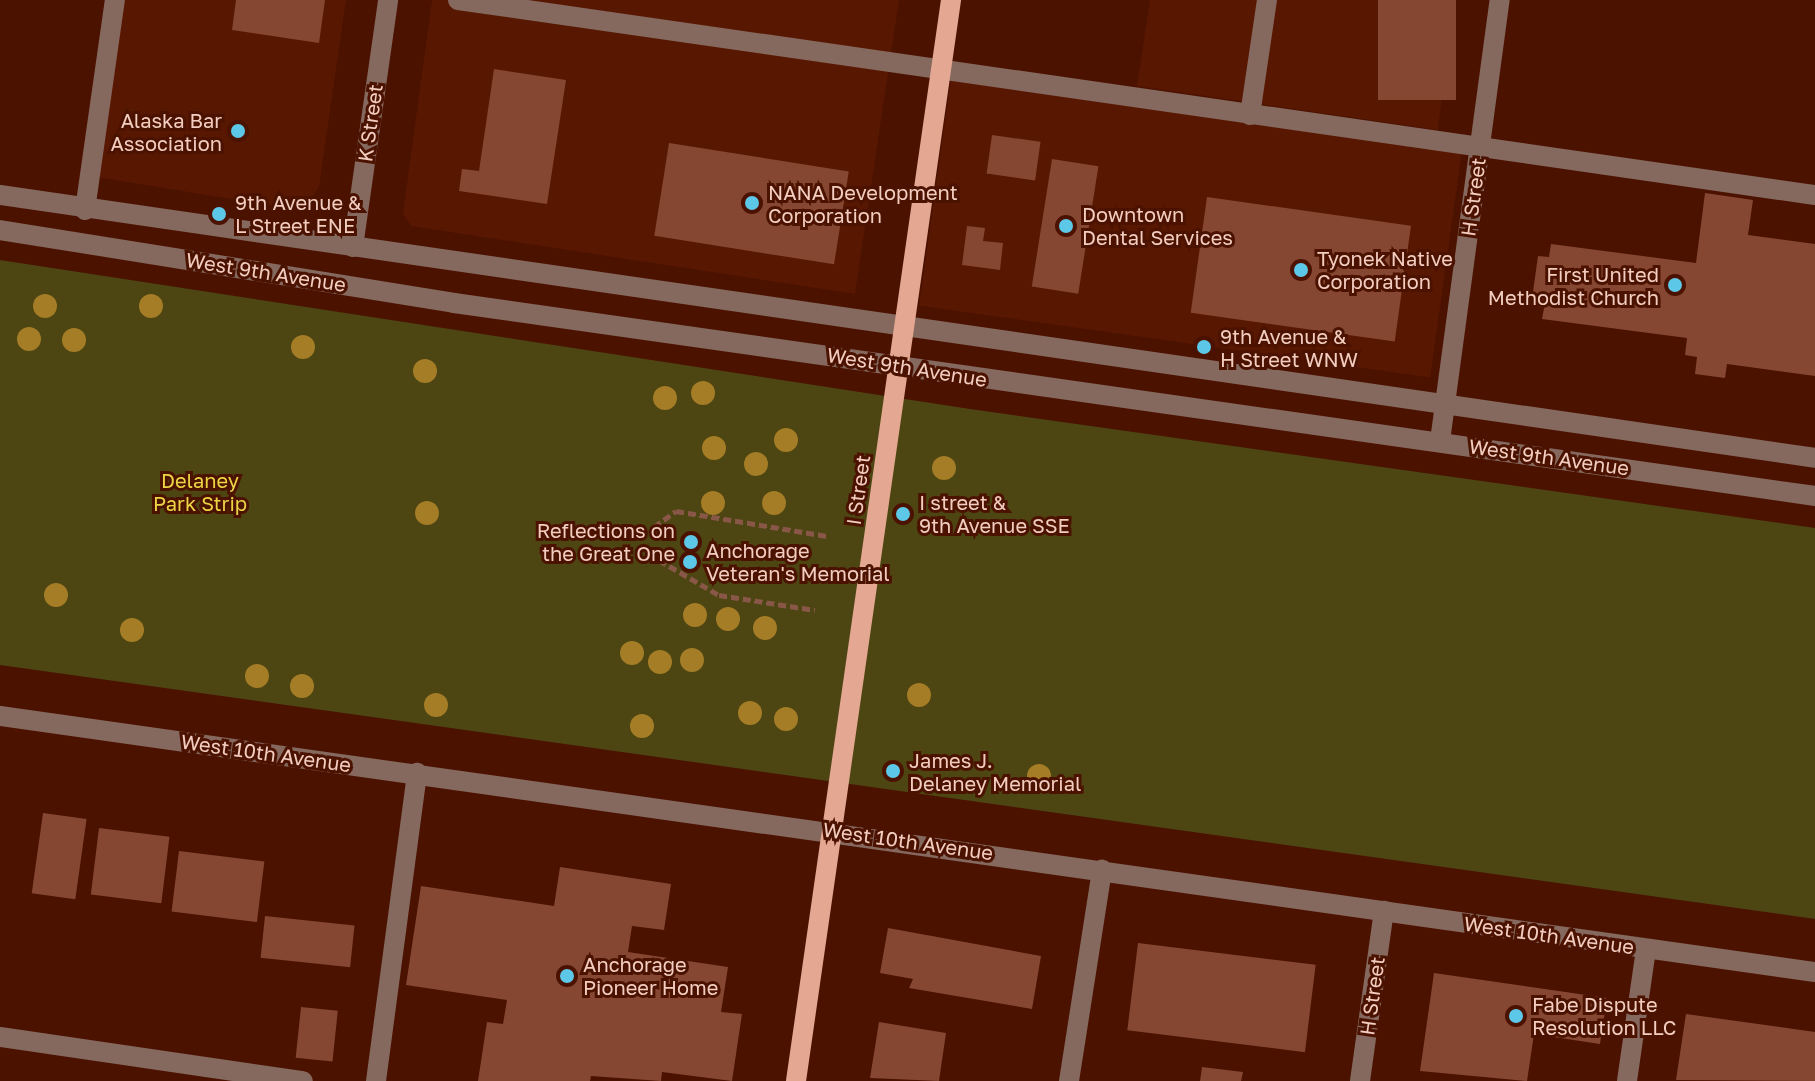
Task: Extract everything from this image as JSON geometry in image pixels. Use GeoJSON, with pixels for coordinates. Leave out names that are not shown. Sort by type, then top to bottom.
{"type":"FeatureCollection","features":[{"type":"Feature","properties":{"kind":"main road","name":"I Street"},"geometry":{"type":"LineString","coordinates":[[796,1081],[951,0]]}},
{"type":"Feature","properties":{"kind":"street"},"geometry":{"type":"LineString","coordinates":[[85,210],[115,0]]}},
{"type":"Feature","properties":{"kind":"street","name":"K Street"},"geometry":{"type":"LineString","coordinates":[[353,247],[388,0]]}},
{"type":"Feature","properties":{"kind":"street"},"geometry":{"type":"LineString","coordinates":[[458,0],[1815,195]]}},
{"type":"Feature","properties":{"kind":"street"},"geometry":{"type":"LineString","coordinates":[[1250,115],[1267,0]]}},
{"type":"Feature","properties":{"kind":"street","name":"H Street"},"geometry":{"type":"LineString","coordinates":[[1440,441],[1500,0]]}},
{"type":"Feature","properties":{"kind":"street","name":"West 9th Avenue"},"geometry":{"type":"LineString","coordinates":[[0,195],[85,210],[1815,458]]}},
{"type":"Feature","properties":{"kind":"street","name":"West 9th Avenue"},"geometry":{"type":"LineString","coordinates":[[0,230],[454,303],[1815,496]]}},
{"type":"Feature","properties":{"kind":"street","name":"West 10th Avenue"},"geometry":{"type":"LineString","coordinates":[[0,716],[832,830],[1815,972]]}},
{"type":"Feature","properties":{"kind":"street"},"geometry":{"type":"LineString","coordinates":[[376,1081],[417,773]]}},
{"type":"Feature","properties":{"kind":"street"},"geometry":{"type":"LineString","coordinates":[[1069,1081],[1102,870]]}},
{"type":"Feature","properties":{"kind":"street","name":"H Street"},"geometry":{"type":"LineString","coordinates":[[1360,1081],[1384,911]]}},
{"type":"Feature","properties":{"kind":"street"},"geometry":{"type":"LineString","coordinates":[[1627,1081],[1646,949]]}},
{"type":"Feature","properties":{"kind":"street"},"geometry":{"type":"LineString","coordinates":[[0,1037],[303,1081]]}},
{"type":"Feature","properties":{"kind":"path"},"geometry":{"type":"LineString","coordinates":[[654,527],[676,511],[827,536]]}},
{"type":"Feature","properties":{"kind":"path"},"geometry":{"type":"LineString","coordinates":[[659,560],[719,595],[815,610]]}},
{"type":"Feature","properties":{"kind":"shaded area"},"geometry":{"type":"Polygon","coordinates":[[[122,0],[346,0],[319,187],[310,200],[292,209],[96,177],[122,0]]]}},
{"type":"Feature","properties":{"kind":"shaded area"},"geometry":{"type":"Polygon","coordinates":[[[432,0],[899,0],[855,294],[411,226],[403,213],[432,0]]]}},
{"type":"Feature","properties":{"kind":"shaded area"},"geometry":{"type":"Polygon","coordinates":[[[1150,0],[1453,0],[1438,130],[1137,86],[1150,0]]]}},
{"type":"Feature","properties":{"kind":"shaded area"},"geometry":{"type":"Polygon","coordinates":[[[953,65],[1464,137],[1430,377],[919,306],[953,65]]]}},
{"type":"Feature","properties":{"kind":"green space","name":"Delaney Park Strip"},"geometry":{"type":"Polygon","coordinates":[[[0,260],[970,409],[1815,528],[1815,919],[0,665],[0,260]]]}},
{"type":"Feature","properties":{"kind":"building"},"geometry":{"type":"Polygon","coordinates":[[[236,0],[325,0],[319,43],[232,30],[236,0]]]}},
{"type":"Feature","properties":{"kind":"building"},"geometry":{"type":"Polygon","coordinates":[[[1378,0],[1456,0],[1456,100],[1378,100],[1378,0]]]}},
{"type":"Feature","properties":{"kind":"building"},"geometry":{"type":"Polygon","coordinates":[[[494,69],[566,80],[547,204],[459,191],[462,169],[479,171],[494,69]]]}},
{"type":"Feature","properties":{"kind":"building"},"geometry":{"type":"Polygon","coordinates":[[[992,135],[1041,142],[1035,180],[987,174],[992,135]]]}},
{"type":"Feature","properties":{"kind":"building","name":"NANA Development Corporation"},"geometry":{"type":"Polygon","coordinates":[[[669,143],[849,171],[834,264],[654,236],[669,143]]]}},
{"type":"Feature","properties":{"kind":"building","name":"Downtown Dental Services"},"geometry":{"type":"Polygon","coordinates":[[[1052,159],[1098,166],[1078,294],[1032,286],[1052,159]]]}},
{"type":"Feature","properties":{"kind":"building","name":"First United Methodist Church"},"geometry":{"type":"Polygon","coordinates":[[[1705,193],[1753,200],[1748,235],[1815,244],[1815,376],[1727,364],[1725,378],[1695,374],[1697,357],[1685,355],[1687,338],[1542,319],[1544,308],[1531,306],[1538,256],[1549,257],[1551,244],[1696,263],[1705,193]]]}},
{"type":"Feature","properties":{"kind":"building","name":"Tyonek Native Corporation"},"geometry":{"type":"Polygon","coordinates":[[[1207,197],[1411,226],[1395,342],[1191,313],[1207,197]]]}},
{"type":"Feature","properties":{"kind":"building"},"geometry":{"type":"Polygon","coordinates":[[[967,226],[985,228],[983,241],[1003,243],[1000,270],[962,265],[967,226]]]}},
{"type":"Feature","properties":{"kind":"building"},"geometry":{"type":"Polygon","coordinates":[[[43,813],[87,819],[75,899],[32,893],[43,813]]]}},
{"type":"Feature","properties":{"kind":"building"},"geometry":{"type":"Polygon","coordinates":[[[99,828],[169,837],[161,903],[91,895],[99,828]]]}},
{"type":"Feature","properties":{"kind":"building"},"geometry":{"type":"Polygon","coordinates":[[[179,851],[264,861],[257,922],[172,912],[179,851]]]}},
{"type":"Feature","properties":{"kind":"building","name":"Anchorage Pioneer Home"},"geometry":{"type":"Polygon","coordinates":[[[560,867],[671,884],[664,930],[632,926],[628,952],[728,967],[721,1012],[742,1014],[732,1081],[662,1072],[661,1081],[591,1076],[590,1081],[478,1081],[487,1022],[503,1024],[507,1000],[406,985],[421,886],[554,906],[560,867]]]}},
{"type":"Feature","properties":{"kind":"building"},"geometry":{"type":"Polygon","coordinates":[[[265,916],[355,925],[350,967],[261,958],[265,916]]]}},
{"type":"Feature","properties":{"kind":"building"},"geometry":{"type":"Polygon","coordinates":[[[888,928],[1041,956],[1032,1009],[909,988],[913,979],[880,973],[888,928]]]}},
{"type":"Feature","properties":{"kind":"building"},"geometry":{"type":"Polygon","coordinates":[[[1138,943],[1316,965],[1305,1052],[1127,1030],[1138,943]]]}},
{"type":"Feature","properties":{"kind":"building","name":"Fabe Dispute Resolution LLC"},"geometry":{"type":"Polygon","coordinates":[[[1434,973],[1607,998],[1600,1044],[1534,1034],[1527,1081],[1420,1071],[1434,973]]]}},
{"type":"Feature","properties":{"kind":"building"},"geometry":{"type":"Polygon","coordinates":[[[301,1007],[338,1011],[332,1062],[296,1058],[301,1007]]]}},
{"type":"Feature","properties":{"kind":"building"},"geometry":{"type":"Polygon","coordinates":[[[1686,1014],[1815,1032],[1815,1081],[1676,1080],[1686,1014]]]}},
{"type":"Feature","properties":{"kind":"building"},"geometry":{"type":"Polygon","coordinates":[[[879,1022],[946,1033],[939,1081],[870,1078],[879,1022]]]}},
{"type":"Feature","properties":{"kind":"building"},"geometry":{"type":"Polygon","coordinates":[[[1202,1067],[1243,1072],[1241,1081],[1200,1081],[1202,1067]]]}},
{"type":"Feature","properties":{"kind":"place","name":"Alaska Bar Association"},"geometry":{"type":"Point","coordinates":[238,131]}},
{"type":"Feature","properties":{"kind":"place","name":"NANA Development Corporation"},"geometry":{"type":"Point","coordinates":[752,203]}},
{"type":"Feature","properties":{"kind":"place","name":"9th Avenue & L Street ENE"},"geometry":{"type":"Point","coordinates":[219,214]}},
{"type":"Feature","properties":{"kind":"place","name":"Downtown Dental Services"},"geometry":{"type":"Point","coordinates":[1066,226]}},
{"type":"Feature","properties":{"kind":"place","name":"Tyonek Native Corporation"},"geometry":{"type":"Point","coordinates":[1301,270]}},
{"type":"Feature","properties":{"kind":"place","name":"First United Methodist Church"},"geometry":{"type":"Point","coordinates":[1675,285]}},
{"type":"Feature","properties":{"kind":"place","name":"9th Avenue & H Street WNW"},"geometry":{"type":"Point","coordinates":[1204,347]}},
{"type":"Feature","properties":{"kind":"place","name":"I street & 9th Avenue SSE"},"geometry":{"type":"Point","coordinates":[903,514]}},
{"type":"Feature","properties":{"kind":"place","name":"Reflections on the Great One"},"geometry":{"type":"Point","coordinates":[691,542]}},
{"type":"Feature","properties":{"kind":"place","name":"Anchorage Veteran's Memorial"},"geometry":{"type":"Point","coordinates":[690,562]}},
{"type":"Feature","properties":{"kind":"place","name":"James J. Delaney Memorial"},"geometry":{"type":"Point","coordinates":[893,771]}},
{"type":"Feature","properties":{"kind":"place","name":"Anchorage Pioneer Home"},"geometry":{"type":"Point","coordinates":[567,976]}},
{"type":"Feature","properties":{"kind":"place","name":"Fabe Dispute Resolution LLC"},"geometry":{"type":"Point","coordinates":[1516,1016]}}]}
